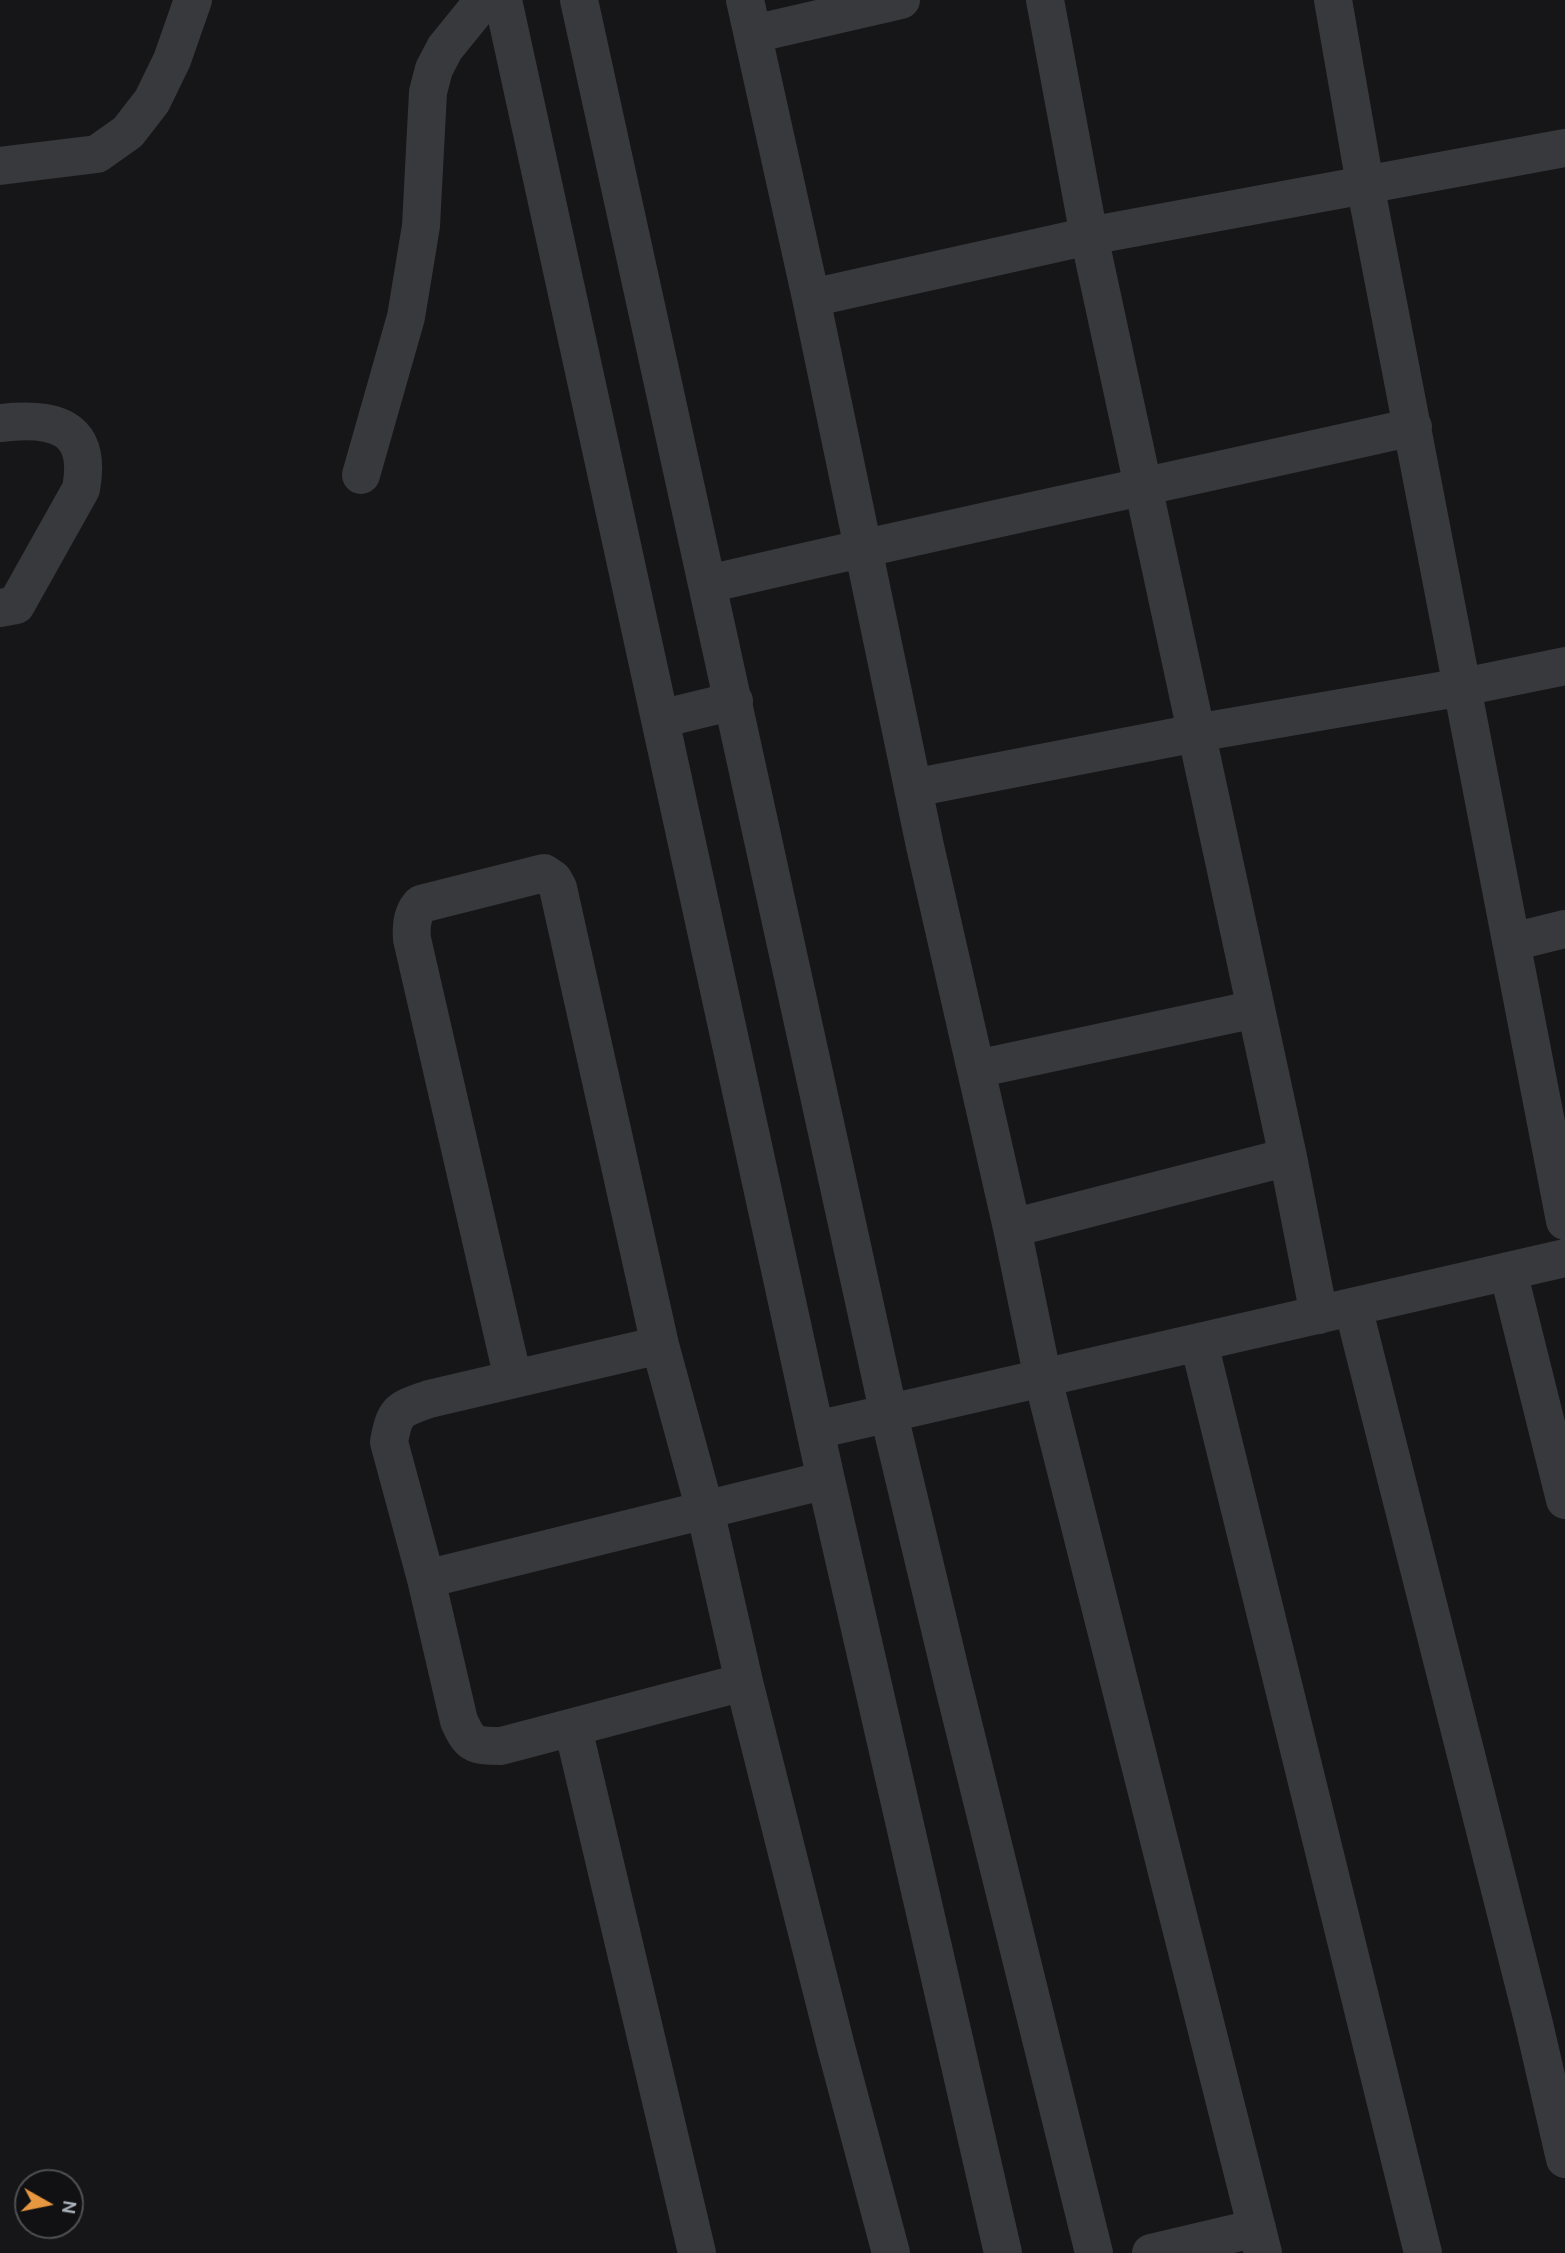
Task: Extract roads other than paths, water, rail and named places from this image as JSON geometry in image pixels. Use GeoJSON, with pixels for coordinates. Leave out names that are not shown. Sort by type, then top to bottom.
{"type":"FeatureCollection","features":[{"type":"Feature","properties":{"kind":"street"},"geometry":{"type":"LineString","coordinates":[[0,166],[97,154],[128,132],[152,101],[172,60],[193,0]]}},
{"type":"Feature","properties":{"kind":"street"},"geometry":{"type":"LineString","coordinates":[[361,475],[405,317],[421,226],[428,92],[434,69],[445,48],[484,0]]}},
{"type":"Feature","properties":{"kind":"street"},"geometry":{"type":"LineString","coordinates":[[503,0],[826,1480],[1003,2253]]}},
{"type":"Feature","properties":{"kind":"street"},"geometry":{"type":"LineString","coordinates":[[579,0],[889,1415],[959,1710],[1094,2253]]}},
{"type":"Feature","properties":{"kind":"street"},"geometry":{"type":"LineString","coordinates":[[901,0],[749,17],[914,788],[1013,1228],[1043,1379],[1260,2241],[1151,2253]]}},
{"type":"Feature","properties":{"kind":"street"},"geometry":{"type":"LineString","coordinates":[[1045,0],[1089,236],[1288,1157],[1336,1311],[1530,2010],[1565,2159]]}},
{"type":"Feature","properties":{"kind":"street"},"geometry":{"type":"LineString","coordinates":[[1333,0],[1365,184],[1565,1221]]}},
{"type":"Feature","properties":{"kind":"street"},"geometry":{"type":"LineString","coordinates":[[811,298],[1089,236],[1565,148]]}},
{"type":"Feature","properties":{"kind":"street"},"geometry":{"type":"LineString","coordinates":[[0,423],[19,421],[51,424],[63,429],[74,436],[83,453],[85,468],[81,489],[8,606]]}},
{"type":"Feature","properties":{"kind":"street"},"geometry":{"type":"LineString","coordinates":[[708,584],[1413,427]]}},
{"type":"Feature","properties":{"kind":"street"},"geometry":{"type":"LineString","coordinates":[[914,788],[1196,733],[1463,687],[1565,666]]}},
{"type":"Feature","properties":{"kind":"street"},"geometry":{"type":"LineString","coordinates":[[660,719],[734,701]]}},
{"type":"Feature","properties":{"kind":"street"},"geometry":{"type":"LineString","coordinates":[[513,1380],[411,929],[416,909],[421,904],[544,873],[553,879],[558,888],[660,1345],[705,1510],[744,1682],[891,2253]]}},
{"type":"Feature","properties":{"kind":"street"},"geometry":{"type":"LineString","coordinates":[[1512,942],[1565,929]]}},
{"type":"Feature","properties":{"kind":"street"},"geometry":{"type":"LineString","coordinates":[[976,1069],[1256,1009]]}},
{"type":"Feature","properties":{"kind":"street"},"geometry":{"type":"LineString","coordinates":[[1013,1228],[1288,1157]]}},
{"type":"Feature","properties":{"kind":"street"},"geometry":{"type":"LineString","coordinates":[[816,1430],[1565,1258]]}},
{"type":"Feature","properties":{"kind":"street"},"geometry":{"type":"LineString","coordinates":[[1508,1271],[1565,1500]]}},
{"type":"Feature","properties":{"kind":"street"},"geometry":{"type":"LineString","coordinates":[[1199,1343],[1423,2253]]}},
{"type":"Feature","properties":{"kind":"street"},"geometry":{"type":"LineString","coordinates":[[660,1345],[429,1399],[405,1408],[393,1419],[390,1441],[459,1721],[466,1737],[480,1746],[500,1746],[744,1682]]}},
{"type":"Feature","properties":{"kind":"street"},"geometry":{"type":"LineString","coordinates":[[426,1579],[826,1480]]}},
{"type":"Feature","properties":{"kind":"street"},"geometry":{"type":"LineString","coordinates":[[573,1728],[697,2253]]}}]}
